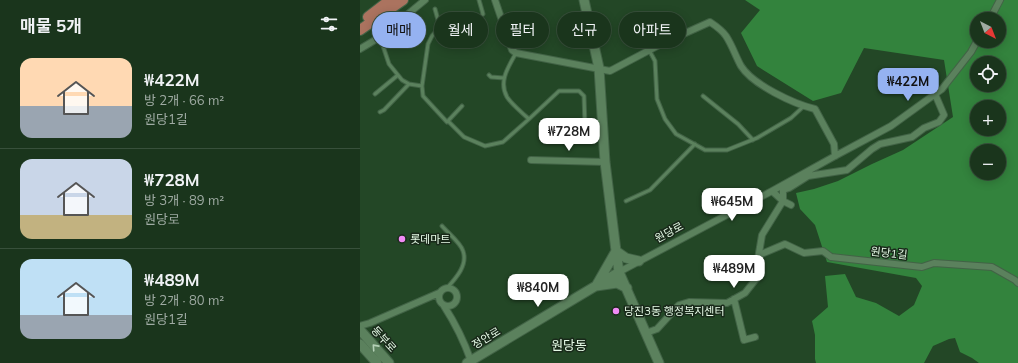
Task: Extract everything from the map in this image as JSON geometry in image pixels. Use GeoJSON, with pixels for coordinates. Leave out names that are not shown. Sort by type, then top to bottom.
{"type":"FeatureCollection","features":[{"type":"Feature","properties":{"kind":"main road"},"geometry":{"type":"LineString","coordinates":[[360,30],[402,0]]}},
{"type":"Feature","properties":{"kind":"main road"},"geometry":{"type":"LineString","coordinates":[[360,23],[390,1]]}},
{"type":"Feature","properties":{"kind":"street"},"geometry":{"type":"LineString","coordinates":[[411,12],[426,0]]}},
{"type":"Feature","properties":{"kind":"street"},"geometry":{"type":"LineString","coordinates":[[495,0],[512,50],[516,53],[610,71],[650,50],[710,22],[727,37],[742,68],[751,77],[767,88],[804,106],[815,109],[834,144],[834,156]]}},
{"type":"Feature","properties":{"kind":"street"},"geometry":{"type":"LineString","coordinates":[[584,0],[599,68],[605,162],[619,272],[659,363]]}},
{"type":"Feature","properties":{"kind":"street"},"geometry":{"type":"LineString","coordinates":[[994,12],[1000,0]]}},
{"type":"Feature","properties":{"kind":"street"},"geometry":{"type":"LineString","coordinates":[[360,49],[372,42]]}},
{"type":"Feature","properties":{"kind":"street","name":"원당로"},"geometry":{"type":"LineString","coordinates":[[619,272],[891,126],[942,89],[973,48]]}},
{"type":"Feature","properties":{"kind":"street"},"geometry":{"type":"LineString","coordinates":[[646,333],[657,329],[679,305],[689,302],[727,303],[745,293],[756,279],[755,263],[759,255],[762,235],[783,202],[783,190],[808,176],[847,170],[880,144],[912,137],[924,128],[939,122],[944,115],[935,94]]}},
{"type":"Feature","properties":{"kind":"street"},"geometry":{"type":"LineString","coordinates":[[532,160],[605,162]]}},
{"type":"Feature","properties":{"kind":"street"},"geometry":{"type":"LineString","coordinates":[[772,191],[783,202],[791,205]]}},
{"type":"Feature","properties":{"kind":"street","name":"원당1길"},"geometry":{"type":"LineString","coordinates":[[759,255],[785,244],[804,253],[823,252],[831,257],[839,258],[922,267],[934,263],[992,267],[1018,283]]}},
{"type":"Feature","properties":{"kind":"street"},"geometry":{"type":"LineString","coordinates":[[616,251],[626,258],[639,261]]}},
{"type":"Feature","properties":{"kind":"street"},"geometry":{"type":"LineString","coordinates":[[596,286],[616,251]]}},
{"type":"Feature","properties":{"kind":"street","name":"정안로"},"geometry":{"type":"LineString","coordinates":[[469,362],[619,272]]}},
{"type":"Feature","properties":{"kind":"street"},"geometry":{"type":"LineString","coordinates":[[596,286],[617,283],[627,288]]}},
{"type":"Feature","properties":{"kind":"street"},"geometry":{"type":"LineString","coordinates":[[360,326],[370,324],[447,288],[452,288],[457,296],[457,301],[454,304],[454,322]]}},
{"type":"Feature","properties":{"kind":"street"},"geometry":{"type":"LineString","coordinates":[[439,293],[439,301],[454,322],[465,346],[469,362]]}},
{"type":"Feature","properties":{"kind":"street"},"geometry":{"type":"LineString","coordinates":[[734,299],[744,340],[755,336]]}},
{"type":"Feature","properties":{"kind":"street"},"geometry":{"type":"LineString","coordinates":[[424,300],[439,301]]}},
{"type":"Feature","properties":{"kind":"street"},"geometry":{"type":"LineString","coordinates":[[444,306],[454,304]]}},
{"type":"Feature","properties":{"kind":"street","name":"동부로"},"geometry":{"type":"LineString","coordinates":[[360,330],[389,363]]}},
{"type":"Feature","properties":{"kind":"street","name":"동부로"},"geometry":{"type":"LineString","coordinates":[[360,344],[377,363]]}},
{"type":"Feature","properties":{"kind":"lane"},"geometry":{"type":"LineString","coordinates":[[480,0],[483,12]]}},
{"type":"Feature","properties":{"kind":"lane"},"geometry":{"type":"LineString","coordinates":[[434,34],[428,44],[422,86],[423,96],[464,137],[485,146],[503,142],[559,90],[579,91],[584,96],[585,126]]}},
{"type":"Feature","properties":{"kind":"lane"},"geometry":{"type":"LineString","coordinates":[[384,48],[389,64],[402,80],[409,84],[422,86]]}},
{"type":"Feature","properties":{"kind":"lane"},"geometry":{"type":"LineString","coordinates":[[650,50],[655,61],[657,99],[665,119],[676,134],[705,150],[728,150],[753,140],[791,118],[804,106]]}},
{"type":"Feature","properties":{"kind":"lane"},"geometry":{"type":"LineString","coordinates":[[516,53],[506,69],[503,86],[507,97],[529,119]]}},
{"type":"Feature","properties":{"kind":"lane"},"geometry":{"type":"LineString","coordinates":[[376,94],[398,75]]}},
{"type":"Feature","properties":{"kind":"lane"},"geometry":{"type":"LineString","coordinates":[[489,75],[491,77],[504,78]]}},
{"type":"Feature","properties":{"kind":"lane"},"geometry":{"type":"LineString","coordinates":[[380,112],[384,110],[409,84]]}},
{"type":"Feature","properties":{"kind":"lane"},"geometry":{"type":"LineString","coordinates":[[703,96],[738,124],[753,140]]}},
{"type":"Feature","properties":{"kind":"lane"},"geometry":{"type":"LineString","coordinates":[[448,121],[462,106]]}},
{"type":"Feature","properties":{"kind":"lane"},"geometry":{"type":"LineString","coordinates":[[626,201],[650,190],[695,144]]}},
{"type":"Feature","properties":{"kind":"lane"},"geometry":{"type":"LineString","coordinates":[[442,226],[464,251],[464,262],[458,275],[447,288]]}},
{"type":"Feature","properties":{"kind":"green space"},"geometry":{"type":"Polygon","coordinates":[[[745,0],[1018,0],[1018,363],[979,363],[960,352],[955,338],[933,346],[924,363],[816,363],[815,335],[812,321],[828,307],[825,276],[845,274],[856,297],[876,303],[899,316],[914,305],[922,286],[916,278],[827,262],[815,225],[800,209],[796,193],[838,181],[903,150],[953,117],[944,60],[864,48],[841,93],[813,101],[757,66],[741,33],[760,10],[745,0]]]}},
{"type":"Feature","properties":{"kind":"place","name":"롯데마트"},"geometry":{"type":"Point","coordinates":[402,239]}},
{"type":"Feature","properties":{"kind":"place","name":"당진3동 행정복지센터"},"geometry":{"type":"Point","coordinates":[616,311]}},
{"type":"Feature","properties":{"kind":"district","name":"원당동"},"geometry":{"type":"Point","coordinates":[569,345]}}]}
